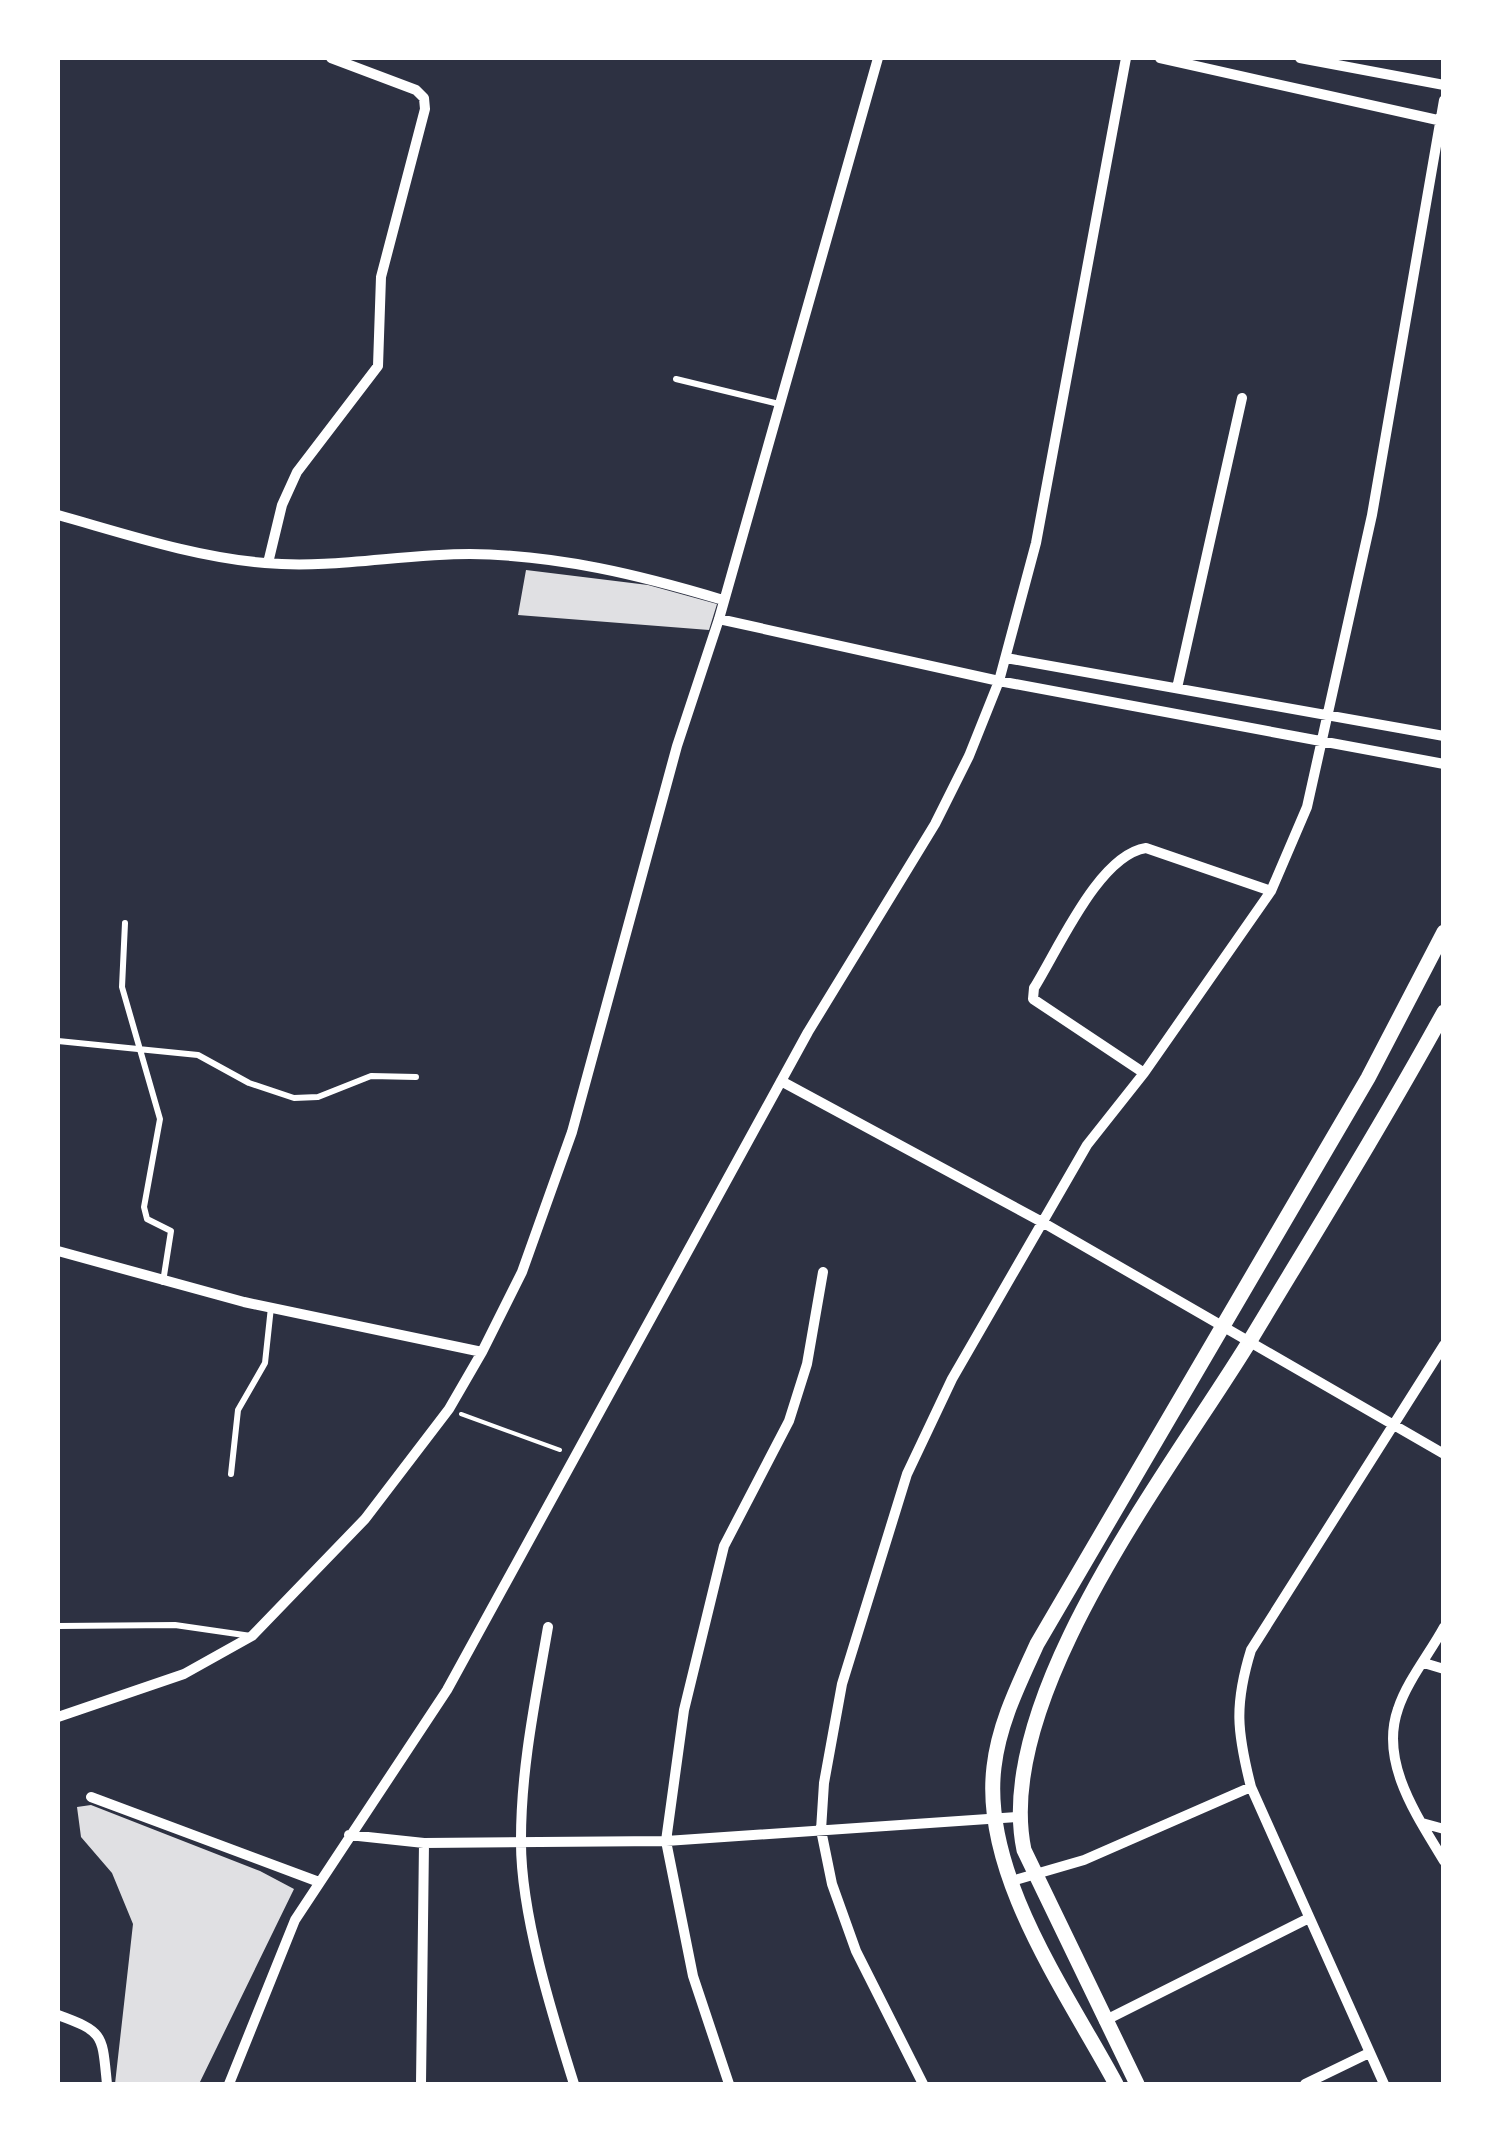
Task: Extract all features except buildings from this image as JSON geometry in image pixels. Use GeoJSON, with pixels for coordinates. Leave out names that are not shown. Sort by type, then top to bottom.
{"type":"FeatureCollection","features":[{"type":"Feature","properties":{"kind":"street"},"geometry":{"type":"LineString","coordinates":[[268,564],[282,505],[297,472],[378,366],[382,346],[381,278],[425,109],[424,98],[416,90],[331,58]]}},
{"type":"Feature","properties":{"kind":"street"},"geometry":{"type":"LineString","coordinates":[[58,1717],[184,1674],[252,1636],[365,1519],[449,1409],[522,1272],[572,1132],[677,746],[719,619],[878,58]]}},
{"type":"Feature","properties":{"kind":"street"},"geometry":{"type":"LineString","coordinates":[[228,2084],[295,1920],[446,1690],[578,1456],[780,1081],[935,824],[1000,682],[1040,524],[1126,58]]}},
{"type":"Feature","properties":{"kind":"street"},"geometry":{"type":"LineString","coordinates":[[1160,58],[1442,121]]}},
{"type":"Feature","properties":{"kind":"street"},"geometry":{"type":"LineString","coordinates":[[1300,58],[1444,86]]}},
{"type":"Feature","properties":{"kind":"street"},"geometry":{"type":"LineString","coordinates":[[923,2084],[856,1951],[832,1884],[821,1830],[824,1783],[842,1684],[907,1474],[952,1380],[1087,1144],[1144,1074],[1271,891],[1307,807],[1372,515],[1444,100]]}},
{"type":"Feature","properties":{"kind":"street"},"geometry":{"type":"LineString","coordinates":[[1177,688],[1242,398]]}},
{"type":"Feature","properties":{"kind":"street"},"geometry":{"type":"LineString","coordinates":[[58,515],[153,543],[268,564],[310,566],[415,556],[514,556],[632,572],[723,600]]}},
{"type":"Feature","properties":{"kind":"street"},"geometry":{"type":"LineString","coordinates":[[719,619],[1000,682],[1444,764]]}},
{"type":"Feature","properties":{"kind":"street"},"geometry":{"type":"LineString","coordinates":[[1006,658],[1444,736]]}},
{"type":"Feature","properties":{"kind":"street"},"geometry":{"type":"LineString","coordinates":[[1144,1074],[1034,999],[1034,988],[1108,868],[1132,850],[1146,848],[1271,891]]}},
{"type":"Feature","properties":{"kind":"street"},"geometry":{"type":"LineString","coordinates":[[1116,2084],[1012,1881],[993,1821],[994,1767],[1006,1712],[1037,1644],[1368,1078],[1444,932]]}},
{"type":"Feature","properties":{"kind":"street"},"geometry":{"type":"LineString","coordinates":[[1137,2084],[1034,1874],[1017,1817],[1025,1764],[1043,1698],[1080,1618],[1444,1012]]}},
{"type":"Feature","properties":{"kind":"street"},"geometry":{"type":"LineString","coordinates":[[780,1081],[1042,1222],[1444,1454]]}},
{"type":"Feature","properties":{"kind":"street"},"geometry":{"type":"LineString","coordinates":[[58,1251],[163,1282],[482,1352]]}},
{"type":"Feature","properties":{"kind":"street"},"geometry":{"type":"LineString","coordinates":[[730,2084],[693,1976],[666,1841],[684,1710],[715,1578],[724,1546],[788,1420],[807,1364],[824,1272]]}},
{"type":"Feature","properties":{"kind":"street"},"geometry":{"type":"LineString","coordinates":[[1384,2084],[1251,1787],[1238,1737],[1237,1695],[1252,1650],[1444,1345]]}},
{"type":"Feature","properties":{"kind":"street"},"geometry":{"type":"LineString","coordinates":[[548,1627],[524,1775],[521,1843],[545,1982],[574,2084]]}},
{"type":"Feature","properties":{"kind":"street"},"geometry":{"type":"LineString","coordinates":[[1444,1627],[1398,1708],[1393,1733],[1396,1767],[1444,1862]]}},
{"type":"Feature","properties":{"kind":"street"},"geometry":{"type":"LineString","coordinates":[[1424,1663],[1444,1668]]}},
{"type":"Feature","properties":{"kind":"street"},"geometry":{"type":"LineString","coordinates":[[1012,1881],[1084,1860],[1251,1787]]}},
{"type":"Feature","properties":{"kind":"street"},"geometry":{"type":"LineString","coordinates":[[91,1797],[320,1882]]}},
{"type":"Feature","properties":{"kind":"street"},"geometry":{"type":"LineString","coordinates":[[348,1834],[424,1843],[666,1841],[1017,1817]]}},
{"type":"Feature","properties":{"kind":"street"},"geometry":{"type":"LineString","coordinates":[[1422,1823],[1444,1829]]}},
{"type":"Feature","properties":{"kind":"street"},"geometry":{"type":"LineString","coordinates":[[420,2084],[424,1843]]}},
{"type":"Feature","properties":{"kind":"street"},"geometry":{"type":"LineString","coordinates":[[1104,2021],[1310,1918]]}},
{"type":"Feature","properties":{"kind":"street"},"geometry":{"type":"LineString","coordinates":[[58,2014],[92,2026],[99,2034],[107,2084]]}},
{"type":"Feature","properties":{"kind":"street"},"geometry":{"type":"LineString","coordinates":[[1305,2084],[1369,2053]]}},
{"type":"Feature","properties":{"kind":"lane"},"geometry":{"type":"LineString","coordinates":[[676,378],[779,404]]}},
{"type":"Feature","properties":{"kind":"lane"},"geometry":{"type":"LineString","coordinates":[[125,923],[120,968],[137,1049],[160,1119],[144,1208],[147,1218],[171,1231],[163,1282]]}},
{"type":"Feature","properties":{"kind":"lane"},"geometry":{"type":"LineString","coordinates":[[58,1042],[198,1055],[249,1082],[294,1098],[318,1096],[372,1076],[416,1076]]}},
{"type":"Feature","properties":{"kind":"lane"},"geometry":{"type":"LineString","coordinates":[[232,1474],[238,1410],[266,1363],[271,1307]]}},
{"type":"Feature","properties":{"kind":"lane"},"geometry":{"type":"LineString","coordinates":[[58,1626],[175,1625],[252,1636]]}},
{"type":"Feature","properties":{"kind":"path"},"geometry":{"type":"LineString","coordinates":[[449,1409],[578,1456]]}}]}
